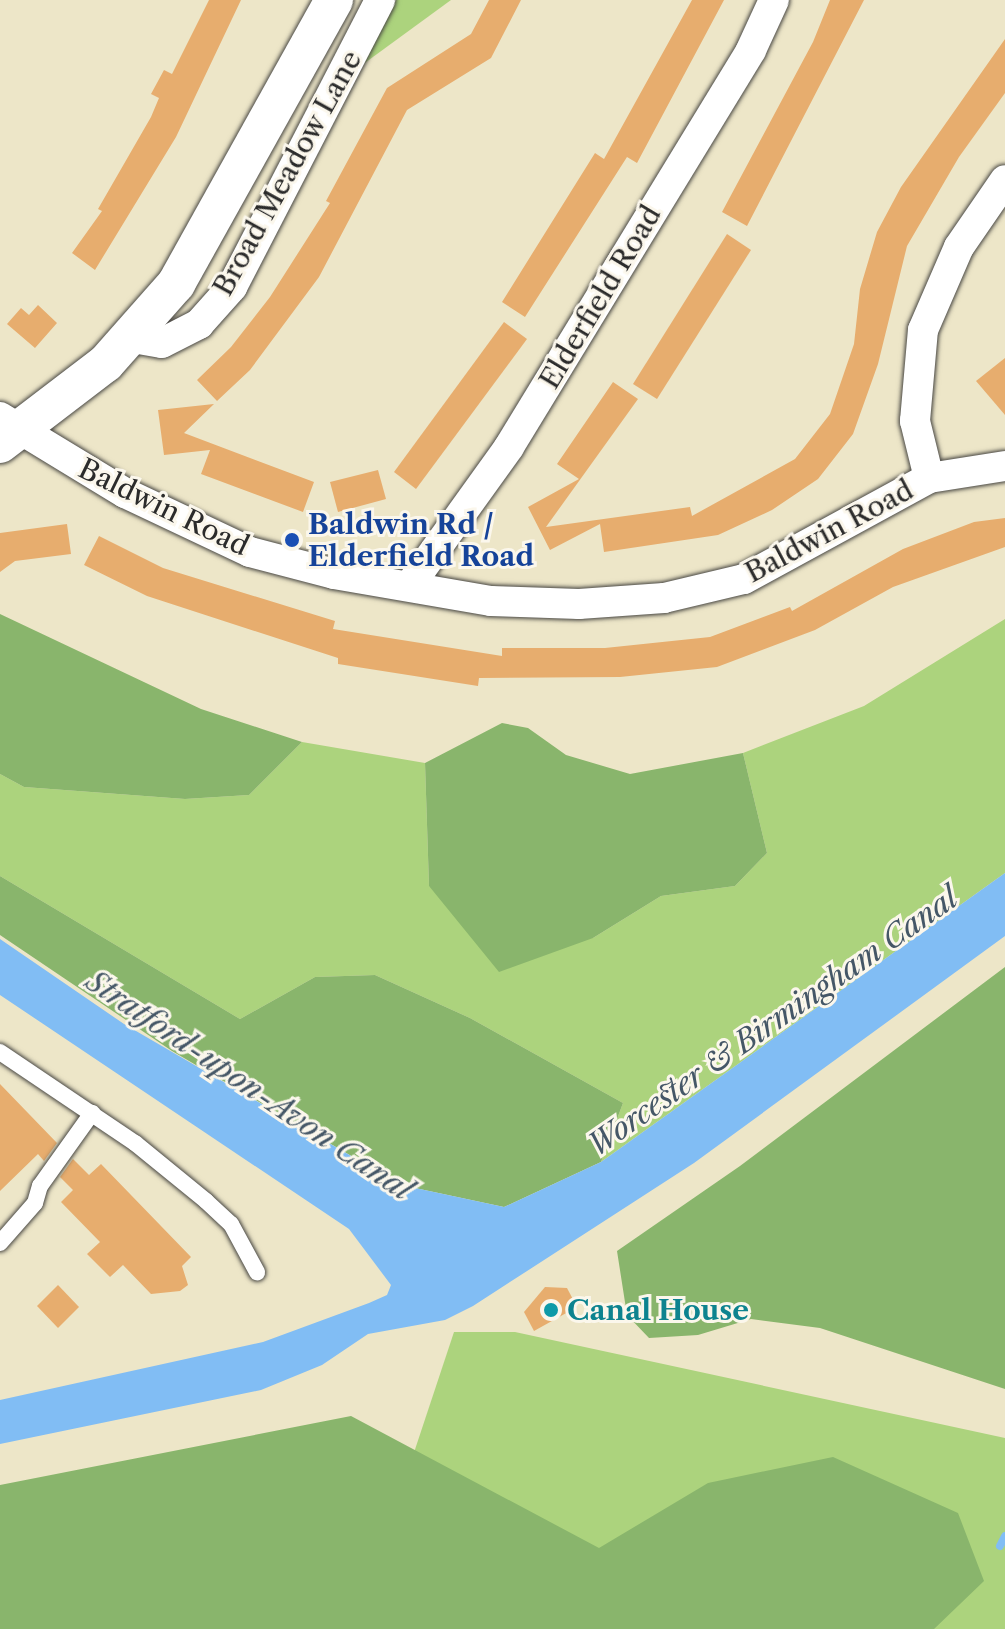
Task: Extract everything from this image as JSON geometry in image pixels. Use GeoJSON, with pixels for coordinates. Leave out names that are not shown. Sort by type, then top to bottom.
{"type":"FeatureCollection","features":[{"type":"Feature","properties":{"kind":"street","name":"Broad Meadow Lane"},"geometry":{"type":"LineString","coordinates":[[6,430],[133,338],[176,284],[334,0]]}},
{"type":"Feature","properties":{"kind":"street","name":"Broad Meadow Lane"},"geometry":{"type":"LineString","coordinates":[[133,338],[162,343],[199,324],[232,287],[380,0]]}},
{"type":"Feature","properties":{"kind":"street","name":"Elderfield Road"},"geometry":{"type":"LineString","coordinates":[[410,585],[509,447],[751,50],[774,0]]}},
{"type":"Feature","properties":{"kind":"street"},"geometry":{"type":"LineString","coordinates":[[929,478],[915,421],[923,330],[959,247],[1005,180]]}},
{"type":"Feature","properties":{"kind":"street","name":"Baldwin Road"},"geometry":{"type":"LineString","coordinates":[[6,430],[125,493],[250,552],[334,574],[491,601],[579,604],[664,598],[744,579],[929,478],[1005,466]]}},
{"type":"Feature","properties":{"kind":"lane"},"geometry":{"type":"LineString","coordinates":[[0,1052],[92,1113],[231,1224],[257,1272]]}},
{"type":"Feature","properties":{"kind":"lane"},"geometry":{"type":"LineString","coordinates":[[0,1243],[35,1203],[40,1186],[92,1113]]}},
{"type":"Feature","properties":{"kind":"green space"},"geometry":{"type":"Polygon","coordinates":[[[396,0],[451,0],[362,65],[396,0]]]}},
{"type":"Feature","properties":{"kind":"green space"},"geometry":{"type":"Polygon","coordinates":[[[0,614],[201,709],[302,742],[249,795],[185,799],[24,787],[0,774],[0,614]]]}},
{"type":"Feature","properties":{"kind":"green space"},"geometry":{"type":"Polygon","coordinates":[[[1005,619],[1005,873],[601,1162],[623,1103],[470,1018],[375,975],[315,977],[240,1019],[0,876],[0,774],[24,787],[185,799],[249,795],[302,742],[425,763],[429,886],[593,938],[661,896],[735,886],[767,853],[743,753],[864,706],[1005,619]]]}},
{"type":"Feature","properties":{"kind":"green space"},"geometry":{"type":"Polygon","coordinates":[[[502,723],[528,728],[566,755],[630,774],[743,753],[767,853],[735,886],[661,896],[593,938],[499,972],[429,886],[425,763],[502,723]]]}},
{"type":"Feature","properties":{"kind":"green space"},"geometry":{"type":"Polygon","coordinates":[[[0,876],[240,1019],[315,977],[375,975],[470,1018],[623,1103],[601,1162],[504,1207],[401,1185],[172,1051],[0,935],[0,876]]]}},
{"type":"Feature","properties":{"kind":"green space"},"geometry":{"type":"Polygon","coordinates":[[[1005,967],[1005,1389],[820,1328],[751,1319],[698,1335],[649,1338],[627,1315],[617,1251],[740,1166],[1005,967]]]}},
{"type":"Feature","properties":{"kind":"green space"},"geometry":{"type":"Polygon","coordinates":[[[454,1332],[515,1332],[1005,1438],[1005,1629],[459,1629],[375,1570],[454,1332]]]}},
{"type":"Feature","properties":{"kind":"green space"},"geometry":{"type":"Polygon","coordinates":[[[351,1416],[599,1548],[708,1483],[833,1457],[958,1513],[984,1581],[934,1629],[0,1629],[0,1485],[351,1416]]]}},
{"type":"Feature","properties":{"kind":"water"},"geometry":{"type":"Polygon","coordinates":[[[1005,873],[1005,936],[694,1163],[473,1306],[445,1320],[368,1334],[322,1365],[261,1390],[0,1444],[0,1400],[263,1342],[387,1295],[391,1285],[349,1229],[0,995],[0,939],[124,1024],[401,1185],[504,1207],[601,1162],[1005,873]]]}},
{"type":"Feature","properties":{"kind":"building"},"geometry":{"type":"Polygon","coordinates":[[[209,0],[241,0],[176,137],[95,270],[72,253],[102,211],[98,209],[159,98],[151,94],[164,70],[172,74],[209,0]]]}},
{"type":"Feature","properties":{"kind":"building"},"geometry":{"type":"Polygon","coordinates":[[[489,0],[521,0],[491,58],[407,110],[319,277],[250,370],[217,401],[197,380],[231,347],[270,297],[330,203],[326,201],[387,88],[471,34],[489,0]]]}},
{"type":"Feature","properties":{"kind":"building"},"geometry":{"type":"Polygon","coordinates":[[[692,0],[724,0],[637,163],[627,157],[525,317],[502,302],[595,153],[604,159],[692,0]]]}},
{"type":"Feature","properties":{"kind":"building"},"geometry":{"type":"Polygon","coordinates":[[[830,0],[864,0],[747,226],[722,212],[813,42],[830,0]]]}},
{"type":"Feature","properties":{"kind":"building"},"geometry":{"type":"Polygon","coordinates":[[[1005,39],[1005,93],[959,157],[907,246],[878,364],[853,434],[818,479],[772,510],[718,535],[604,552],[600,524],[550,550],[528,507],[579,479],[557,464],[613,382],[638,399],[546,527],[690,507],[692,516],[795,459],[830,414],[854,344],[860,289],[877,232],[901,187],[1005,39]]]}},
{"type":"Feature","properties":{"kind":"building"},"geometry":{"type":"Polygon","coordinates":[[[727,234],[751,250],[657,399],[633,384],[727,234]]]}},
{"type":"Feature","properties":{"kind":"building"},"geometry":{"type":"Polygon","coordinates":[[[38,305],[57,323],[35,348],[7,324],[21,308],[29,315],[38,305]]]}},
{"type":"Feature","properties":{"kind":"building"},"geometry":{"type":"Polygon","coordinates":[[[504,322],[527,339],[416,489],[394,472],[504,322]]]}},
{"type":"Feature","properties":{"kind":"building"},"geometry":{"type":"Polygon","coordinates":[[[1005,358],[1005,415],[976,381],[1005,358]]]}},
{"type":"Feature","properties":{"kind":"building"},"geometry":{"type":"Polygon","coordinates":[[[214,404],[184,433],[314,482],[303,512],[201,474],[210,450],[164,455],[158,410],[214,404]]]}},
{"type":"Feature","properties":{"kind":"building"},"geometry":{"type":"Polygon","coordinates":[[[378,470],[386,499],[338,512],[330,482],[378,470]]]}},
{"type":"Feature","properties":{"kind":"building"},"geometry":{"type":"Polygon","coordinates":[[[1005,518],[1005,547],[893,587],[815,630],[717,667],[620,677],[479,678],[478,686],[338,664],[338,658],[147,596],[84,565],[99,536],[163,568],[335,621],[333,629],[502,656],[502,648],[605,648],[710,637],[790,607],[792,611],[903,549],[974,522],[1005,518]]]}},
{"type":"Feature","properties":{"kind":"building"},"geometry":{"type":"Polygon","coordinates":[[[67,524],[71,554],[15,561],[0,572],[0,533],[67,524]]]}},
{"type":"Feature","properties":{"kind":"building"},"geometry":{"type":"Polygon","coordinates":[[[0,1084],[57,1143],[44,1161],[38,1154],[0,1191],[0,1084]]]}},
{"type":"Feature","properties":{"kind":"building"},"geometry":{"type":"Polygon","coordinates":[[[73,1159],[89,1175],[101,1164],[191,1257],[182,1266],[188,1285],[180,1291],[151,1294],[123,1265],[110,1277],[87,1254],[100,1242],[61,1202],[73,1190],[60,1177],[73,1159]]]}},
{"type":"Feature","properties":{"kind":"building"},"geometry":{"type":"Polygon","coordinates":[[[58,1285],[79,1307],[58,1328],[37,1306],[58,1285]]]}},
{"type":"Feature","properties":{"kind":"building","name":"Canal House"},"geometry":{"type":"Polygon","coordinates":[[[545,1287],[567,1288],[577,1307],[534,1331],[524,1312],[545,1287]]]}},
{"type":"Feature","properties":{"kind":"waterway"},"geometry":{"type":"LineString","coordinates":[[1000,1546],[1005,1536]]}},
{"type":"Feature","properties":{"kind":"place","name":"Baldwin Rd / Elderfield Road"},"geometry":{"type":"Point","coordinates":[292,540]}},
{"type":"Feature","properties":{"kind":"place","name":"Canal House"},"geometry":{"type":"Point","coordinates":[551,1310]}},
{"type":"Feature","properties":{"kind":"water label","name":"Worcester & Birmingham Canal"},"geometry":{"type":"Point","coordinates":[773,1022]}},
{"type":"Feature","properties":{"kind":"water label","name":"Stratford-upon-Avon Canal"},"geometry":{"type":"Point","coordinates":[249,1086]}}]}
